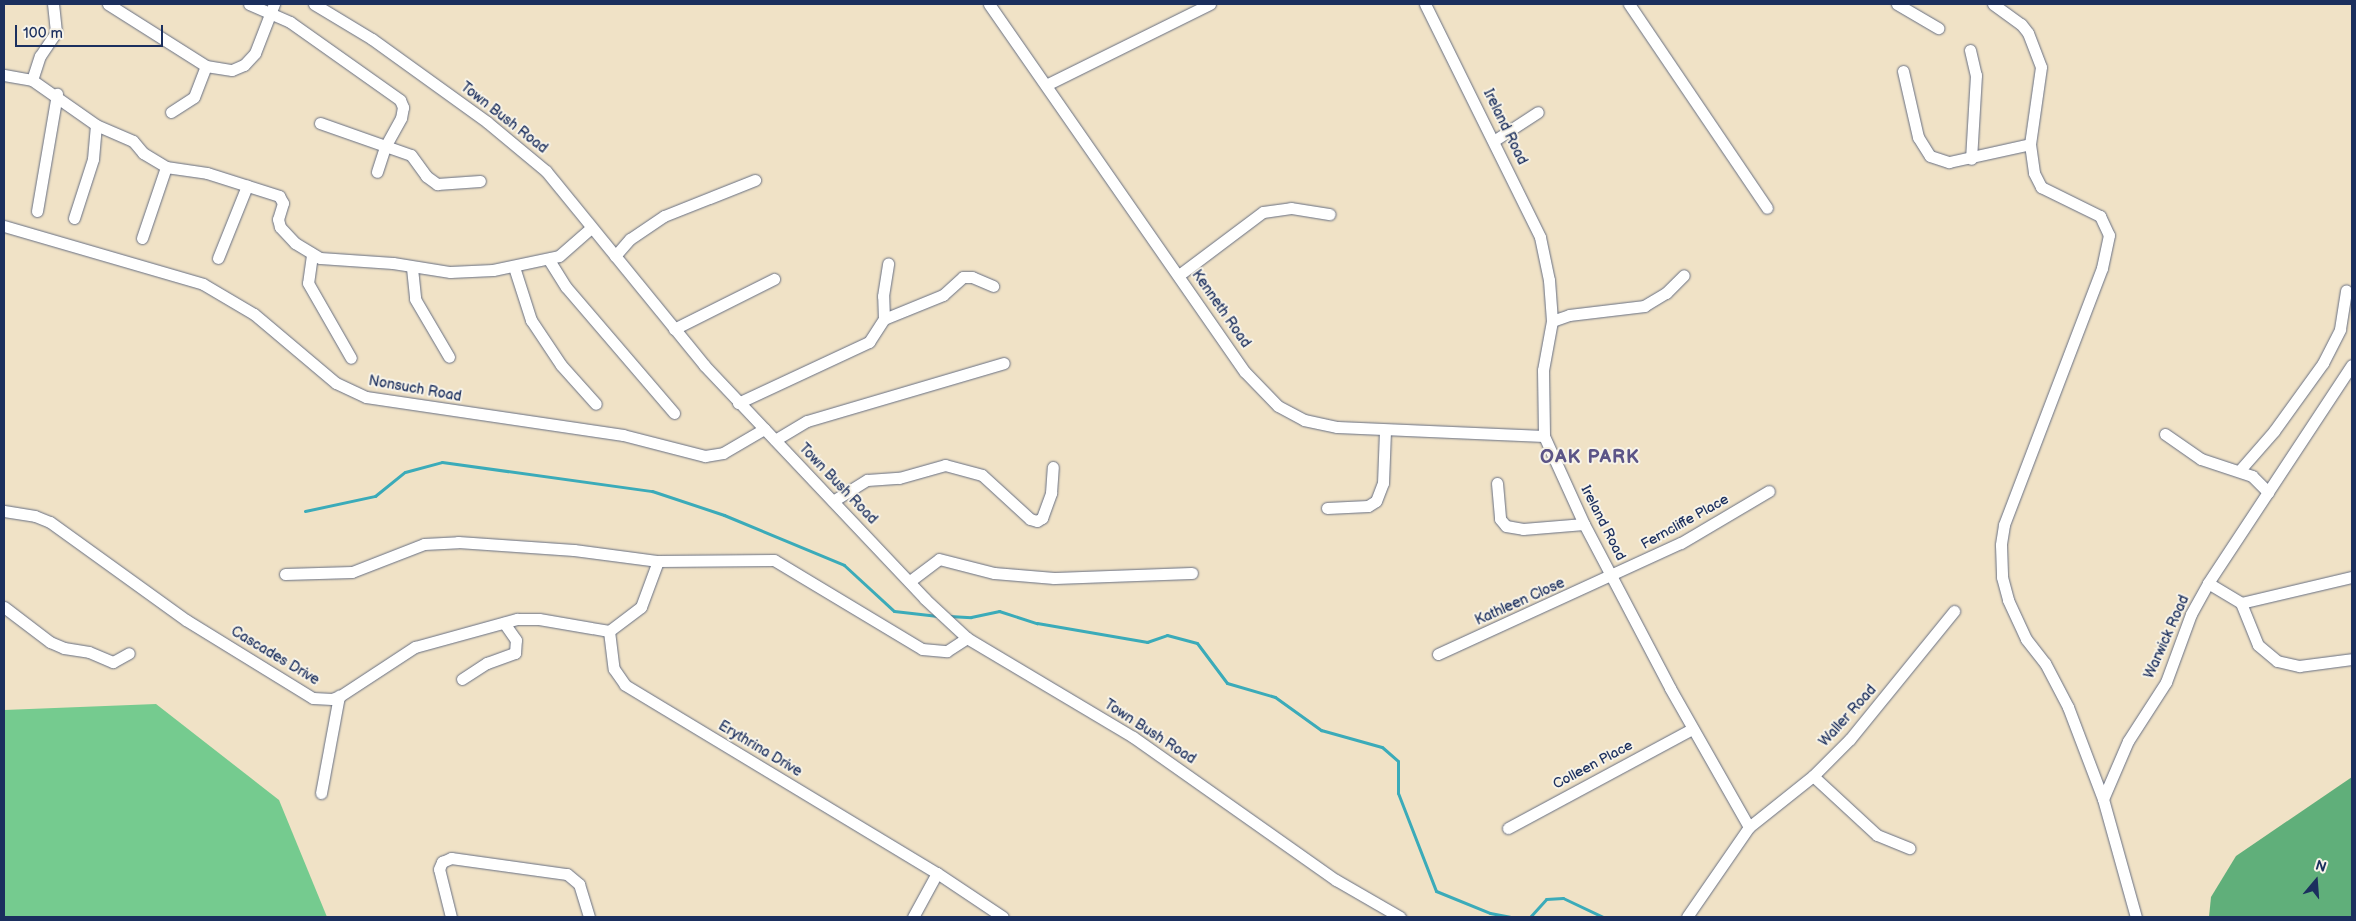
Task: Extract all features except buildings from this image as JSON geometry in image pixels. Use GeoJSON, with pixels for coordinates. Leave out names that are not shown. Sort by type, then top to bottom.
{"type":"FeatureCollection","features":[{"type":"Feature","properties":{"kind":"street"},"geometry":{"type":"LineString","coordinates":[[32,80],[40,56],[56,32],[54,4]]}},
{"type":"Feature","properties":{"kind":"street"},"geometry":{"type":"LineString","coordinates":[[108,4],[206,66],[232,70],[244,65],[255,53],[272,8]]}},
{"type":"Feature","properties":{"kind":"street"},"geometry":{"type":"LineString","coordinates":[[248,4],[272,8],[400,100],[403,107],[401,118],[385,147],[377,172]]}},
{"type":"Feature","properties":{"kind":"street","name":"Town Bush Road"},"geometry":{"type":"LineString","coordinates":[[314,4],[372,39],[520,147],[562,188],[591,228],[738,403],[926,599],[967,638],[1133,737],[1336,880],[1400,917]]}},
{"type":"Feature","properties":{"kind":"street","name":"Kenneth Road"},"geometry":{"type":"LineString","coordinates":[[989,4],[1245,372],[1278,406],[1304,420],[1337,427],[1544,436]]}},
{"type":"Feature","properties":{"kind":"street"},"geometry":{"type":"LineString","coordinates":[[1046,85],[1210,4]]}},
{"type":"Feature","properties":{"kind":"street","name":"Ireland Road"},"geometry":{"type":"LineString","coordinates":[[1426,4],[1495,140],[1540,237],[1549,280],[1552,321],[1543,370],[1544,436],[1584,524],[1692,729],[1749,827]]}},
{"type":"Feature","properties":{"kind":"street"},"geometry":{"type":"LineString","coordinates":[[1630,4],[1767,208]]}},
{"type":"Feature","properties":{"kind":"street"},"geometry":{"type":"LineString","coordinates":[[1897,4],[1914,6],[1938,28]]}},
{"type":"Feature","properties":{"kind":"street"},"geometry":{"type":"LineString","coordinates":[[1992,4],[2021,24],[2028,33],[2041,67],[2030,144],[2034,173],[2040,187],[2100,216],[2106,223],[2109,243],[2004,525],[2000,560],[2008,600],[2026,639],[2061,691],[2103,799],[2136,917]]}},
{"type":"Feature","properties":{"kind":"street"},"geometry":{"type":"LineString","coordinates":[[1970,50],[1976,75],[1971,158]]}},
{"type":"Feature","properties":{"kind":"street"},"geometry":{"type":"LineString","coordinates":[[171,112],[194,97],[206,66]]}},
{"type":"Feature","properties":{"kind":"street"},"geometry":{"type":"LineString","coordinates":[[1903,71],[1923,148],[1939,160],[1949,162],[2030,144]]}},
{"type":"Feature","properties":{"kind":"street"},"geometry":{"type":"LineString","coordinates":[[4,74],[32,80],[56,94],[96,125],[133,141],[144,153],[166,167],[207,173],[279,196],[282,203],[278,219],[280,227],[295,243],[312,255],[330,260],[394,263],[412,268],[450,272],[514,268],[560,256],[591,228]]}},
{"type":"Feature","properties":{"kind":"street"},"geometry":{"type":"LineString","coordinates":[[37,211],[56,94]]}},
{"type":"Feature","properties":{"kind":"street"},"geometry":{"type":"LineString","coordinates":[[1495,140],[1538,112]]}},
{"type":"Feature","properties":{"kind":"street"},"geometry":{"type":"LineString","coordinates":[[320,123],[411,155],[437,184],[480,181]]}},
{"type":"Feature","properties":{"kind":"street"},"geometry":{"type":"LineString","coordinates":[[74,218],[93,159],[96,125]]}},
{"type":"Feature","properties":{"kind":"street"},"geometry":{"type":"LineString","coordinates":[[142,238],[166,167]]}},
{"type":"Feature","properties":{"kind":"street"},"geometry":{"type":"LineString","coordinates":[[616,256],[630,239],[664,216],[755,180]]}},
{"type":"Feature","properties":{"kind":"street"},"geometry":{"type":"LineString","coordinates":[[218,258],[247,186]]}},
{"type":"Feature","properties":{"kind":"street"},"geometry":{"type":"LineString","coordinates":[[1179,275],[1263,212],[1291,208],[1330,214]]}},
{"type":"Feature","properties":{"kind":"street","name":"Nonsuch Road"},"geometry":{"type":"LineString","coordinates":[[4,226],[203,284],[231,298],[254,314],[336,383],[366,396],[623,435],[705,456],[723,452],[764,429]]}},
{"type":"Feature","properties":{"kind":"street"},"geometry":{"type":"LineString","coordinates":[[312,255],[308,283],[350,358]]}},
{"type":"Feature","properties":{"kind":"street"},"geometry":{"type":"LineString","coordinates":[[549,260],[566,286],[674,413]]}},
{"type":"Feature","properties":{"kind":"street"},"geometry":{"type":"LineString","coordinates":[[884,319],[883,296],[888,263]]}},
{"type":"Feature","properties":{"kind":"street"},"geometry":{"type":"LineString","coordinates":[[412,268],[415,299],[449,357]]}},
{"type":"Feature","properties":{"kind":"street"},"geometry":{"type":"LineString","coordinates":[[514,268],[531,320],[561,365],[596,404]]}},
{"type":"Feature","properties":{"kind":"street"},"geometry":{"type":"LineString","coordinates":[[1552,321],[1569,315],[1644,306],[1666,294],[1684,275]]}},
{"type":"Feature","properties":{"kind":"street"},"geometry":{"type":"LineString","coordinates":[[738,403],[858,350],[869,342],[884,319],[943,295],[963,277],[993,286]]}},
{"type":"Feature","properties":{"kind":"street"},"geometry":{"type":"LineString","coordinates":[[674,329],[774,279]]}},
{"type":"Feature","properties":{"kind":"street"},"geometry":{"type":"LineString","coordinates":[[2240,470],[2274,432],[2331,349],[2340,329],[2346,290]]}},
{"type":"Feature","properties":{"kind":"street"},"geometry":{"type":"LineString","coordinates":[[775,440],[807,421],[1004,363]]}},
{"type":"Feature","properties":{"kind":"street","name":"Warwick Road"},"geometry":{"type":"LineString","coordinates":[[2103,799],[2128,741],[2166,682],[2191,614],[2208,583],[2268,492],[2348,379],[2352,365]]}},
{"type":"Feature","properties":{"kind":"street"},"geometry":{"type":"LineString","coordinates":[[1327,508],[1368,506],[1376,501],[1383,483],[1385,430]]}},
{"type":"Feature","properties":{"kind":"street"},"geometry":{"type":"LineString","coordinates":[[2165,434],[2201,459],[2240,470],[2252,476],[2268,492]]}},
{"type":"Feature","properties":{"kind":"street"},"geometry":{"type":"LineString","coordinates":[[833,501],[867,480],[898,478],[946,465],[982,475],[1030,519],[1037,521],[1042,518],[1051,493],[1053,467]]}},
{"type":"Feature","properties":{"kind":"street"},"geometry":{"type":"LineString","coordinates":[[1496,483],[1500,519],[1506,526],[1523,529],[1584,524]]}},
{"type":"Feature","properties":{"kind":"street","name":"Ferncliffe Place"},"geometry":{"type":"LineString","coordinates":[[1613,576],[1713,526],[1769,491]]}},
{"type":"Feature","properties":{"kind":"street","name":"Cascades Drive"},"geometry":{"type":"LineString","coordinates":[[4,512],[36,516],[50,522],[186,620],[313,698],[332,699],[339,696],[414,647],[504,622],[539,619],[609,631]]}},
{"type":"Feature","properties":{"kind":"street"},"geometry":{"type":"LineString","coordinates":[[285,574],[352,572],[424,544],[458,542],[574,550],[658,561],[774,560],[922,649],[947,651],[967,638]]}},
{"type":"Feature","properties":{"kind":"street"},"geometry":{"type":"LineString","coordinates":[[910,581],[938,559],[994,573],[1054,578],[1192,573]]}},
{"type":"Feature","properties":{"kind":"street"},"geometry":{"type":"LineString","coordinates":[[609,631],[641,607],[658,561]]}},
{"type":"Feature","properties":{"kind":"street","name":"Kathleen Close"},"geometry":{"type":"LineString","coordinates":[[1438,654],[1613,576]]}},
{"type":"Feature","properties":{"kind":"street"},"geometry":{"type":"LineString","coordinates":[[2241,603],[2352,577]]}},
{"type":"Feature","properties":{"kind":"street"},"geometry":{"type":"LineString","coordinates":[[2208,583],[2241,603],[2258,645],[2277,661],[2299,666],[2352,659]]}},
{"type":"Feature","properties":{"kind":"street"},"geometry":{"type":"LineString","coordinates":[[4,607],[50,642],[64,648],[89,652],[113,662],[129,653]]}},
{"type":"Feature","properties":{"kind":"street","name":"Waller Road"},"geometry":{"type":"LineString","coordinates":[[1749,827],[1813,776],[1850,739],[1954,611]]}},
{"type":"Feature","properties":{"kind":"street"},"geometry":{"type":"LineString","coordinates":[[462,679],[486,663],[514,653],[516,640],[504,622]]}},
{"type":"Feature","properties":{"kind":"street","name":"Erythrina Drive"},"geometry":{"type":"LineString","coordinates":[[609,631],[614,669],[626,685],[937,873],[1003,917]]}},
{"type":"Feature","properties":{"kind":"street"},"geometry":{"type":"LineString","coordinates":[[321,792],[339,696]]}},
{"type":"Feature","properties":{"kind":"street","name":"Colleen Place"},"geometry":{"type":"LineString","coordinates":[[1508,828],[1692,729]]}},
{"type":"Feature","properties":{"kind":"street"},"geometry":{"type":"LineString","coordinates":[[1813,776],[1877,835],[1910,848]]}},
{"type":"Feature","properties":{"kind":"street"},"geometry":{"type":"LineString","coordinates":[[1687,917],[1749,827]]}},
{"type":"Feature","properties":{"kind":"street"},"geometry":{"type":"LineString","coordinates":[[451,917],[439,869],[442,862],[451,858],[566,874],[579,884],[590,917]]}},
{"type":"Feature","properties":{"kind":"street"},"geometry":{"type":"LineString","coordinates":[[913,917],[937,873]]}},
{"type":"Feature","properties":{"kind":"green space"},"geometry":{"type":"Polygon","coordinates":[[[156,704],[279,800],[327,917],[4,917],[4,710],[156,704]]]}},
{"type":"Feature","properties":{"kind":"green space"},"geometry":{"type":"Polygon","coordinates":[[[2352,777],[2352,917],[2209,917],[2211,897],[2236,856],[2352,777]]]}},
{"type":"Feature","properties":{"kind":"waterway"},"geometry":{"type":"LineString","coordinates":[[305,511],[375,496],[405,472],[442,462],[652,491],[724,515],[844,565],[894,611],[938,616]]}},
{"type":"Feature","properties":{"kind":"waterway"},"geometry":{"type":"LineString","coordinates":[[949,616],[971,617],[999,611],[1037,623],[1147,642],[1167,635],[1197,643],[1227,683],[1275,697],[1321,730],[1382,747],[1398,761],[1398,793],[1436,891],[1490,913],[1510,917]]}},
{"type":"Feature","properties":{"kind":"waterway"},"geometry":{"type":"LineString","coordinates":[[1530,917],[1546,899],[1563,898],[1603,917]]}},
{"type":"Feature","properties":{"kind":"district","name":"OAK PARK"},"geometry":{"type":"Point","coordinates":[1590,458]}}]}
